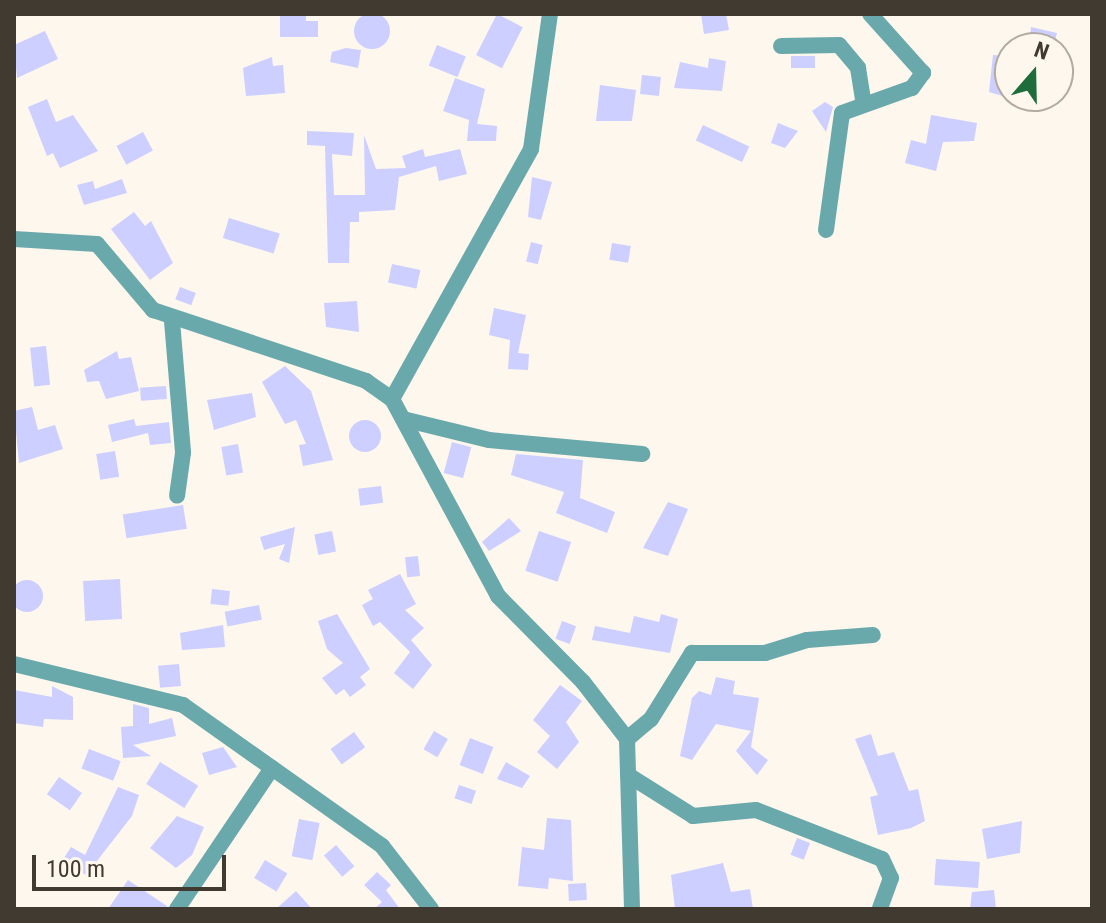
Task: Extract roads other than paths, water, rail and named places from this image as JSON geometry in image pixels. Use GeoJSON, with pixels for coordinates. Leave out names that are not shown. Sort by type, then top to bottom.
{"type":"FeatureCollection","features":[{"type":"Feature","properties":{"kind":"street"},"geometry":{"type":"LineString","coordinates":[[392,399],[531,149],[549,14]]}},
{"type":"Feature","properties":{"kind":"street"},"geometry":{"type":"LineString","coordinates":[[826,230],[841,118],[864,104],[912,88],[923,73],[870,14]]}},
{"type":"Feature","properties":{"kind":"street"},"geometry":{"type":"LineString","coordinates":[[781,46],[839,45],[858,68],[864,104]]}},
{"type":"Feature","properties":{"kind":"street"},"geometry":{"type":"LineString","coordinates":[[14,239],[97,244],[140,300],[172,321],[366,381],[392,399],[407,420],[498,596],[583,682],[627,739],[632,909]]}},
{"type":"Feature","properties":{"kind":"street"},"geometry":{"type":"LineString","coordinates":[[172,321],[183,453],[177,496]]}},
{"type":"Feature","properties":{"kind":"street"},"geometry":{"type":"LineString","coordinates":[[407,420],[489,440],[642,454]]}},
{"type":"Feature","properties":{"kind":"street"},"geometry":{"type":"LineString","coordinates":[[627,739],[651,719],[692,653],[765,653],[807,640],[873,635]]}},
{"type":"Feature","properties":{"kind":"street"},"geometry":{"type":"LineString","coordinates":[[14,664],[183,705],[382,846],[431,909]]}},
{"type":"Feature","properties":{"kind":"street"},"geometry":{"type":"LineString","coordinates":[[177,909],[272,768]]}},
{"type":"Feature","properties":{"kind":"street"},"geometry":{"type":"LineString","coordinates":[[628,775],[693,816],[756,810],[882,859],[891,878],[880,909]]}}]}
